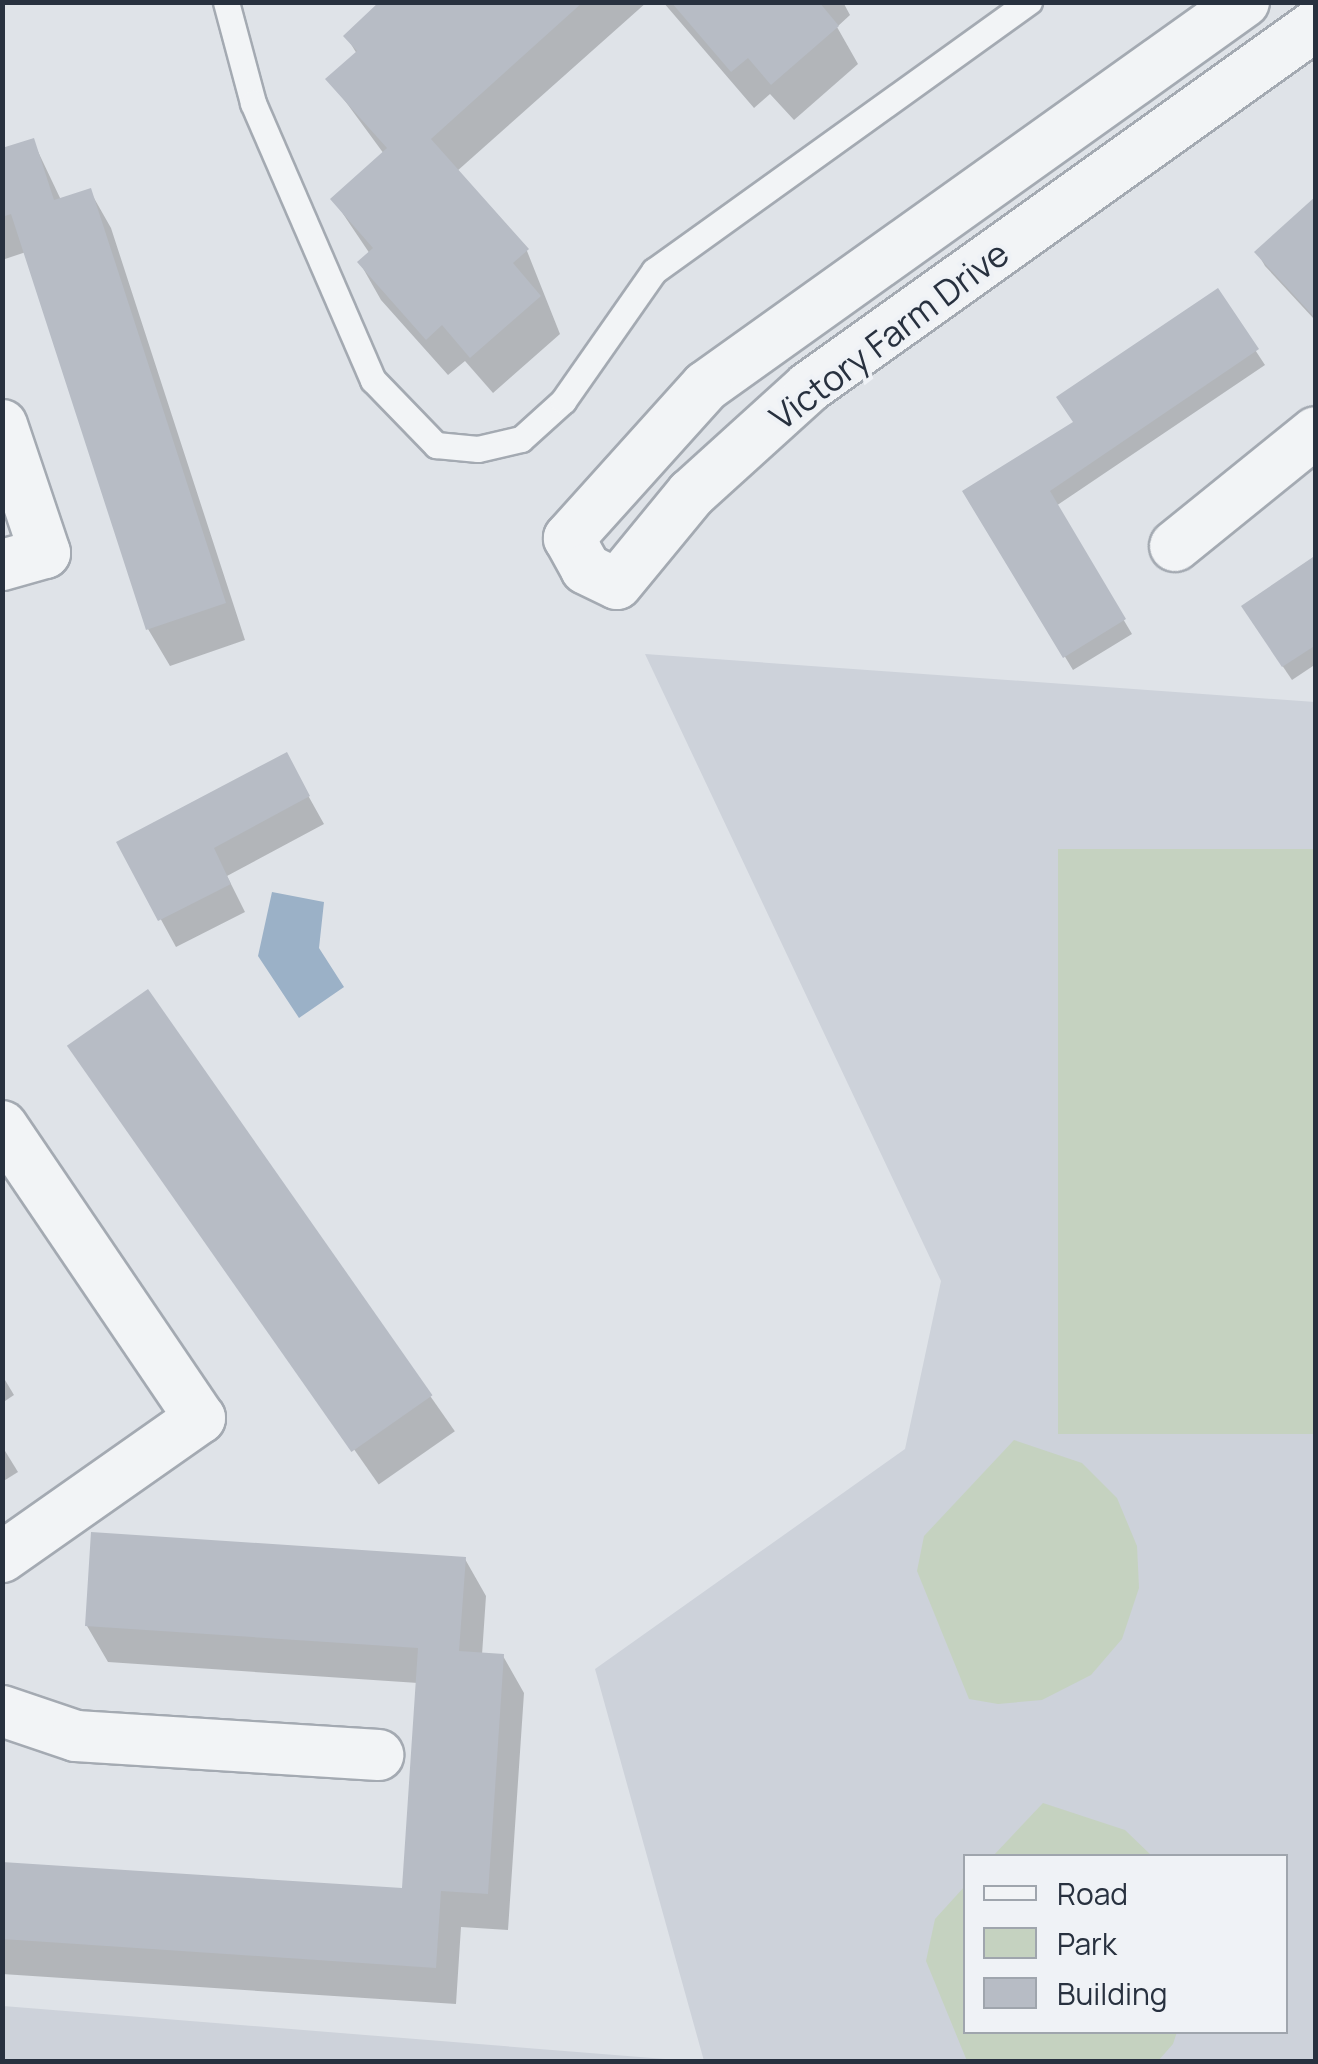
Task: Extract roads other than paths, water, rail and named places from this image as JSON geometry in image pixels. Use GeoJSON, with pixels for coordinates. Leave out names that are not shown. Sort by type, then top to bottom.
{"type":"FeatureCollection","features":[{"type":"Feature","properties":{"kind":"street","name":"Victory Farm Drive"},"geometry":{"type":"LineString","coordinates":[[1244,2],[770,336],[706,386],[599,498],[569,538],[574,555],[617,584],[691,494],[809,387],[1316,25]]}},
{"type":"Feature","properties":{"kind":"street"},"geometry":{"type":"LineString","coordinates":[[2,425],[24,559]]}},
{"type":"Feature","properties":{"kind":"street"},"geometry":{"type":"LineString","coordinates":[[1175,546],[1316,432]]}},
{"type":"Feature","properties":{"kind":"street"},"geometry":{"type":"LineString","coordinates":[[2,1126],[200,1418],[2,1557]]}},
{"type":"Feature","properties":{"kind":"street"},"geometry":{"type":"LineString","coordinates":[[2,1711],[76,1736],[378,1755]]}},
{"type":"Feature","properties":{"kind":"lane"},"geometry":{"type":"LineString","coordinates":[[226,2],[253,103],[373,380],[436,445],[478,449],[520,439],[563,401],[654,271],[1028,2]]}},
{"type":"Feature","properties":{"kind":"lane"},"geometry":{"type":"LineString","coordinates":[[770,336],[809,387]]}},
{"type":"Feature","properties":{"kind":"water"},"geometry":{"type":"Polygon","coordinates":[[[272,892],[324,902],[319,948],[344,987],[299,1018],[258,956],[272,892]]]}}]}
